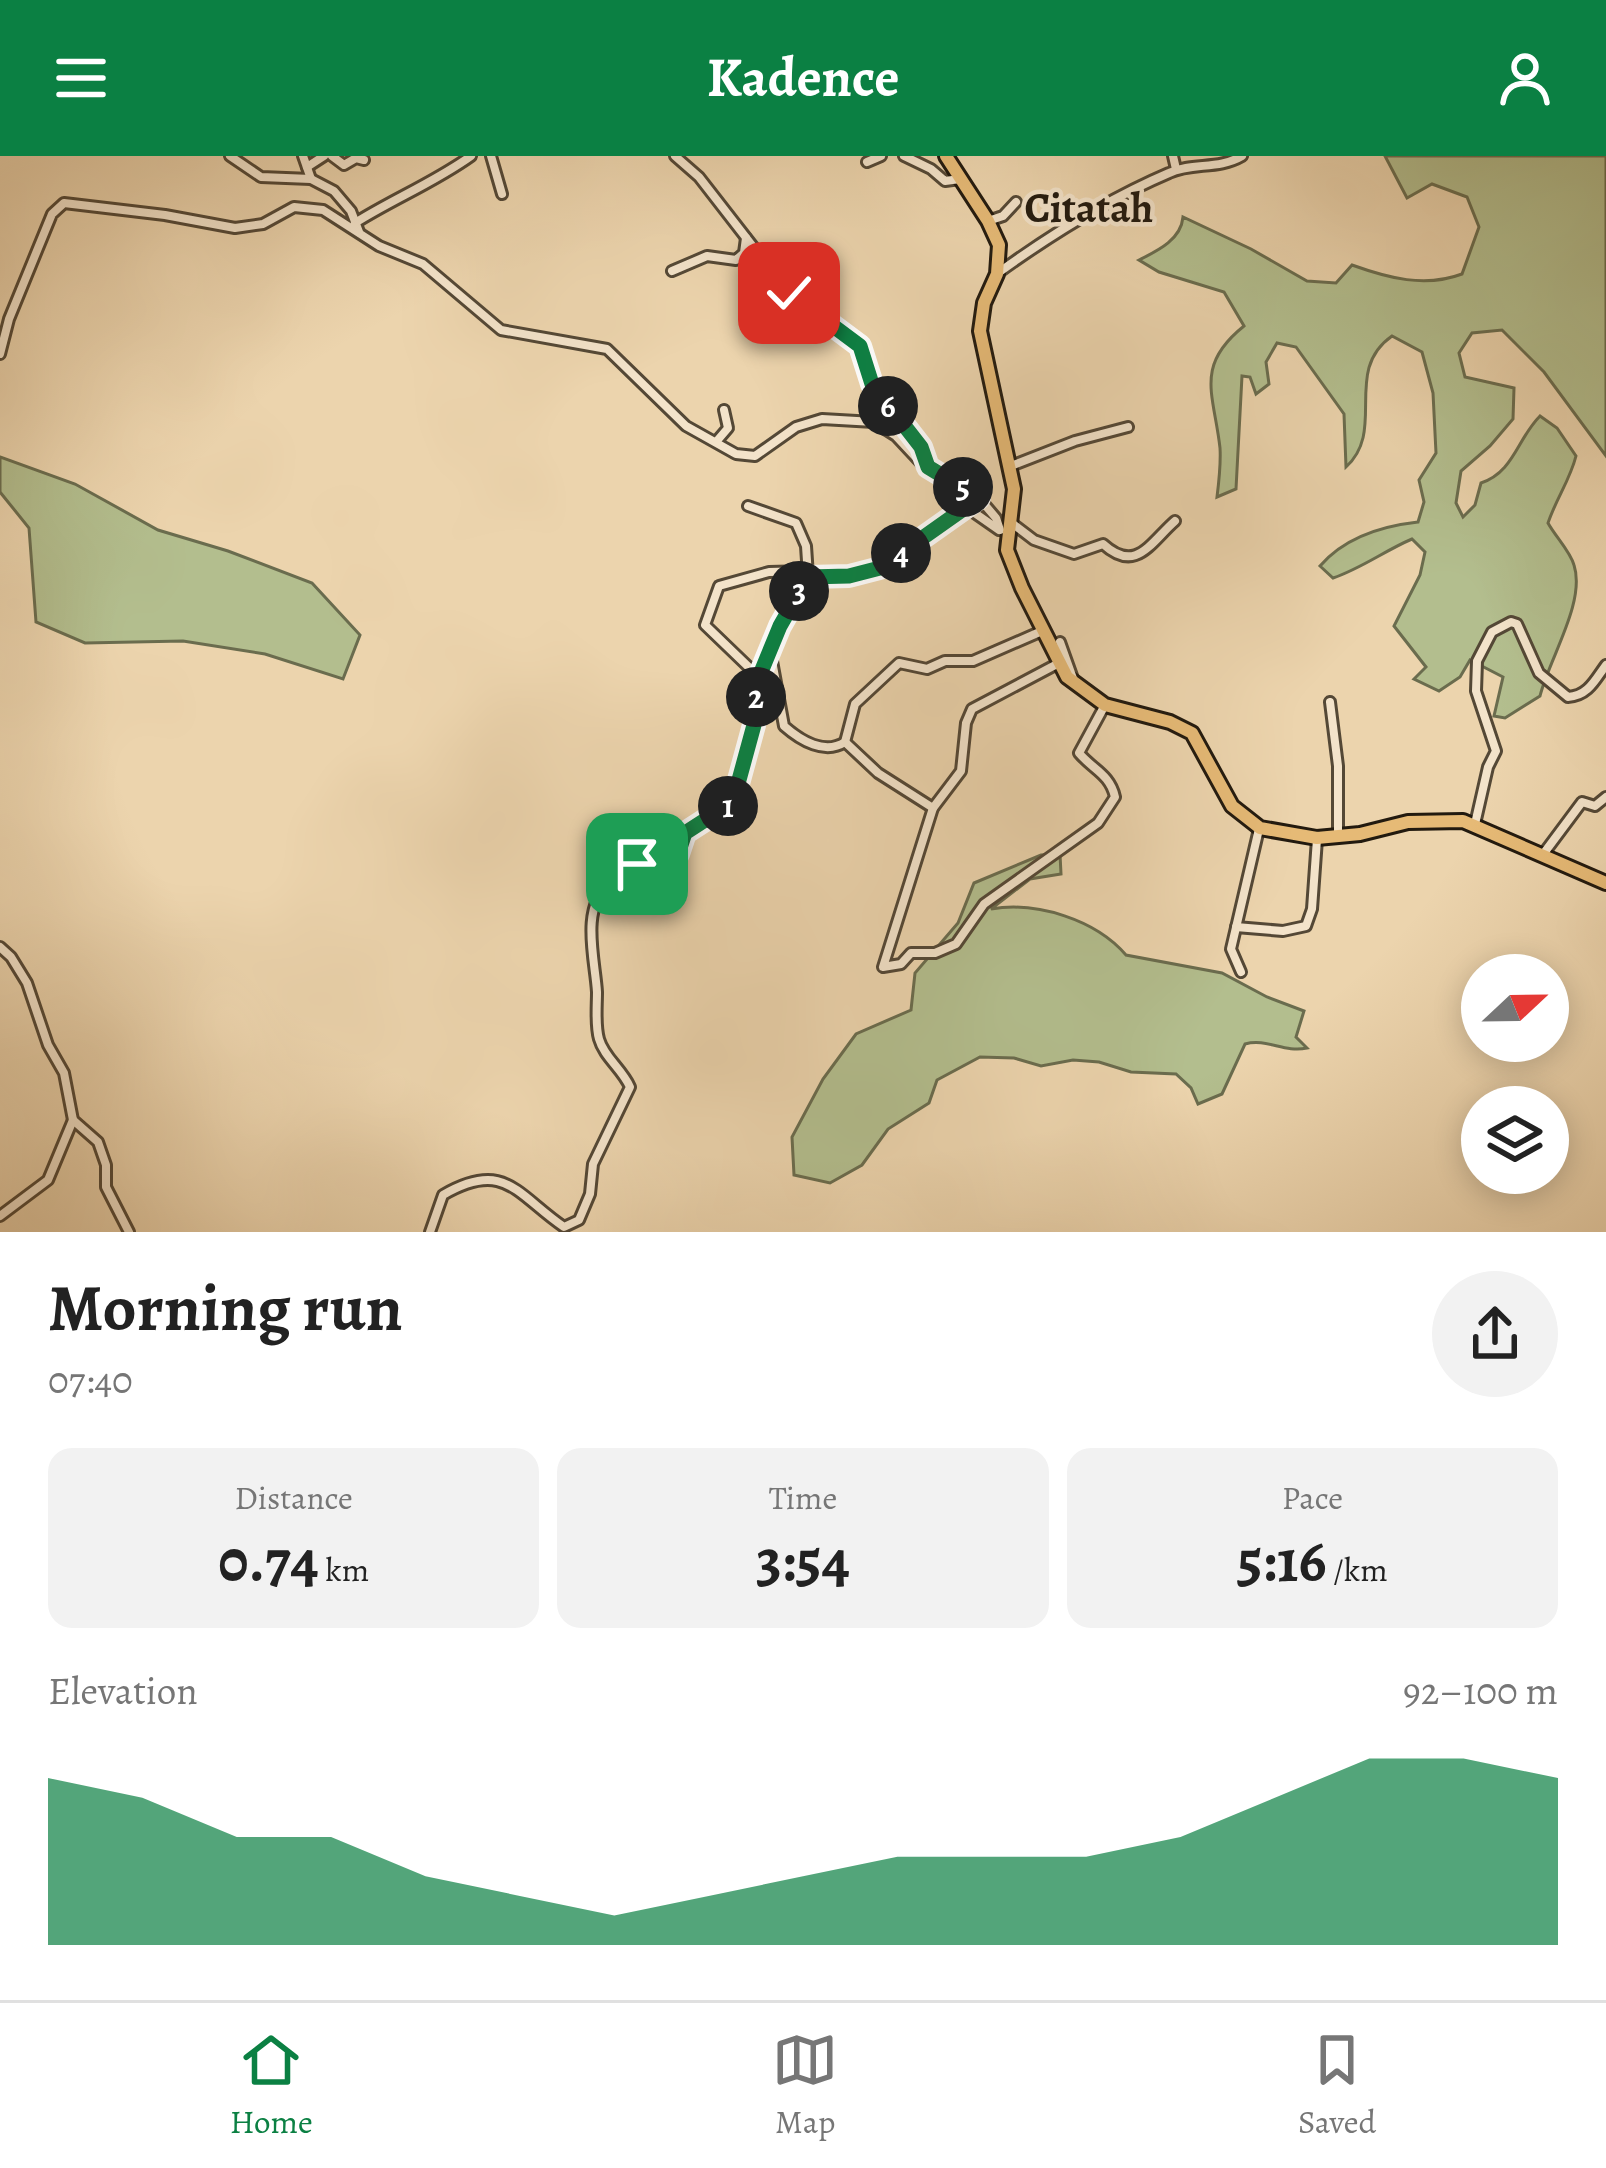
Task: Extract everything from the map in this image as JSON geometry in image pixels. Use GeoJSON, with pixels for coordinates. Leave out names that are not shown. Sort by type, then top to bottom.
{"type":"FeatureCollection","features":[{"type":"Feature","properties":{"kind":"highway"},"geometry":{"type":"LineString","coordinates":[[946,156],[999,245],[997,274],[984,303],[980,331],[1011,466],[1010,561],[1042,631],[1075,685],[1105,705],[1170,722],[1192,733],[1232,806],[1259,828],[1317,838],[1430,820],[1475,824],[1606,883]]}},
{"type":"Feature","properties":{"kind":"street"},"geometry":{"type":"LineString","coordinates":[[230,156],[261,177],[311,179],[339,194],[359,234]]}},
{"type":"Feature","properties":{"kind":"street"},"geometry":{"type":"LineString","coordinates":[[303,156],[311,179]]}},
{"type":"Feature","properties":{"kind":"street"},"geometry":{"type":"LineString","coordinates":[[307,167],[328,156],[344,165],[356,158],[364,160]]}},
{"type":"Feature","properties":{"kind":"street"},"geometry":{"type":"LineString","coordinates":[[355,223],[380,206],[450,174],[471,156]]}},
{"type":"Feature","properties":{"kind":"street"},"geometry":{"type":"LineString","coordinates":[[491,156],[502,194]]}},
{"type":"Feature","properties":{"kind":"street"},"geometry":{"type":"LineString","coordinates":[[675,156],[699,177],[797,302],[860,346],[872,384],[921,447],[928,467]]}},
{"type":"Feature","properties":{"kind":"street"},"geometry":{"type":"LineString","coordinates":[[867,162],[881,156]]}},
{"type":"Feature","properties":{"kind":"street"},"geometry":{"type":"LineString","coordinates":[[904,156],[945,181],[962,178]]}},
{"type":"Feature","properties":{"kind":"street"},"geometry":{"type":"LineString","coordinates":[[1173,156],[1176,170]]}},
{"type":"Feature","properties":{"kind":"street"},"geometry":{"type":"LineString","coordinates":[[997,274],[1089,212],[1176,170],[1220,167],[1242,156]]}},
{"type":"Feature","properties":{"kind":"street"},"geometry":{"type":"LineString","coordinates":[[0,353],[52,214],[69,202],[235,228],[263,224],[278,213],[307,206],[323,210],[359,234],[423,265],[501,329],[614,353],[669,412],[749,458],[801,425],[829,418],[874,422],[928,467],[979,498],[1007,527]]}},
{"type":"Feature","properties":{"kind":"street"},"geometry":{"type":"LineString","coordinates":[[988,220],[1003,216],[1016,202]]}},
{"type":"Feature","properties":{"kind":"street"},"geometry":{"type":"LineString","coordinates":[[672,271],[707,256],[736,260],[744,253],[746,236]]}},
{"type":"Feature","properties":{"kind":"street"},"geometry":{"type":"LineString","coordinates":[[716,442],[728,428],[724,410]]}},
{"type":"Feature","properties":{"kind":"street"},"geometry":{"type":"LineString","coordinates":[[1011,466],[1128,427]]}},
{"type":"Feature","properties":{"kind":"street"},"geometry":{"type":"LineString","coordinates":[[759,677],[705,625],[724,581],[769,572],[849,576],[880,568],[979,498]]}},
{"type":"Feature","properties":{"kind":"street"},"geometry":{"type":"LineString","coordinates":[[430,1232],[443,1195],[463,1183],[492,1178],[532,1197],[564,1227],[585,1211],[593,1164],[630,1087],[598,1033],[591,960],[596,906],[602,891],[626,870],[678,854],[685,833],[733,802],[754,725],[759,677],[808,574],[806,546],[796,523],[748,506]]}},
{"type":"Feature","properties":{"kind":"street"},"geometry":{"type":"LineString","coordinates":[[966,507],[1074,554],[1103,544],[1116,555],[1129,557],[1144,552],[1175,521]]}},
{"type":"Feature","properties":{"kind":"street"},"geometry":{"type":"LineString","coordinates":[[1475,824],[1488,767],[1496,755],[1476,691],[1477,661],[1492,632],[1511,622],[1517,624],[1539,673],[1568,697],[1589,688],[1606,665]]}},
{"type":"Feature","properties":{"kind":"street"},"geometry":{"type":"LineString","coordinates":[[845,742],[855,704],[899,663],[926,670],[945,661],[973,662],[1042,631]]}},
{"type":"Feature","properties":{"kind":"street"},"geometry":{"type":"LineString","coordinates":[[1060,642],[1075,685]]}},
{"type":"Feature","properties":{"kind":"street"},"geometry":{"type":"LineString","coordinates":[[770,649],[784,727],[816,746],[832,748],[845,742]]}},
{"type":"Feature","properties":{"kind":"street"},"geometry":{"type":"LineString","coordinates":[[1059,663],[972,709],[961,771],[933,808],[883,967],[901,964],[911,953],[935,953],[956,944],[984,904],[1098,823],[1115,797],[1114,790],[1100,769],[1079,753],[1105,705]]}},
{"type":"Feature","properties":{"kind":"street"},"geometry":{"type":"LineString","coordinates":[[1330,702],[1338,766],[1338,837]]}},
{"type":"Feature","properties":{"kind":"street"},"geometry":{"type":"LineString","coordinates":[[845,742],[878,773],[933,808]]}},
{"type":"Feature","properties":{"kind":"street"},"geometry":{"type":"LineString","coordinates":[[1544,853],[1582,802],[1595,806],[1606,797]]}},
{"type":"Feature","properties":{"kind":"street"},"geometry":{"type":"LineString","coordinates":[[1240,972],[1232,956],[1259,828]]}},
{"type":"Feature","properties":{"kind":"street"},"geometry":{"type":"LineString","coordinates":[[1237,927],[1283,931],[1306,926],[1312,909],[1317,838]]}},
{"type":"Feature","properties":{"kind":"street"},"geometry":{"type":"LineString","coordinates":[[0,947],[28,983],[64,1073],[73,1120],[98,1142],[106,1165],[106,1187],[129,1232]]}},
{"type":"Feature","properties":{"kind":"street"},"geometry":{"type":"LineString","coordinates":[[0,1216],[48,1180],[73,1120]]}},
{"type":"Feature","properties":{"kind":"green space"},"geometry":{"type":"Polygon","coordinates":[[[1385,156],[1606,156],[1606,456],[1544,372],[1502,330],[1472,333],[1459,353],[1465,377],[1514,388],[1513,419],[1461,471],[1456,503],[1463,517],[1475,505],[1481,483],[1501,471],[1540,416],[1557,428],[1576,456],[1548,523],[1574,565],[1571,613],[1540,696],[1505,718],[1494,716],[1503,677],[1470,660],[1460,677],[1439,691],[1414,679],[1426,667],[1394,626],[1420,575],[1425,552],[1412,539],[1333,578],[1320,566],[1364,535],[1418,522],[1424,502],[1419,480],[1436,453],[1433,393],[1422,352],[1392,336],[1377,350],[1366,383],[1363,436],[1346,467],[1344,414],[1296,347],[1277,343],[1266,362],[1269,384],[1256,394],[1250,377],[1242,376],[1236,489],[1217,497],[1220,454],[1213,368],[1218,354],[1244,326],[1224,292],[1159,272],[1139,260],[1173,238],[1183,217],[1307,281],[1336,283],[1352,265],[1407,280],[1462,274],[1479,227],[1467,197],[1432,184],[1407,198],[1385,156]]]}},
{"type":"Feature","properties":{"kind":"green space"},"geometry":{"type":"Polygon","coordinates":[[[0,457],[75,484],[158,530],[312,583],[360,635],[343,679],[265,654],[183,641],[85,643],[36,622],[29,528],[0,492],[0,457]]]}},
{"type":"Feature","properties":{"kind":"green space"},"geometry":{"type":"Polygon","coordinates":[[[1060,854],[1061,874],[1030,879],[991,909],[1046,911],[1099,932],[1126,955],[1222,973],[1304,1011],[1296,1037],[1307,1048],[1245,1044],[1222,1094],[1198,1104],[1191,1088],[1176,1074],[1131,1072],[1099,1062],[1073,1060],[1041,1066],[1014,1058],[980,1057],[937,1080],[929,1103],[888,1129],[862,1165],[830,1183],[794,1175],[792,1137],[823,1079],[856,1034],[911,1010],[915,973],[958,923],[974,883],[1041,855],[1060,854]]]}},
{"type":"Feature","properties":{"kind":"district","name":"Citatah"},"geometry":{"type":"Point","coordinates":[1089,207]}},
{"type":"Feature","properties":{"kind":"route"},"geometry":{"type":"LineString","coordinates":[[637,864],[678,854],[685,833],[733,802],[754,725],[759,677],[808,577],[849,576],[880,568],[979,498],[928,467],[921,447],[872,384],[860,346],[789,293]]}}]}
